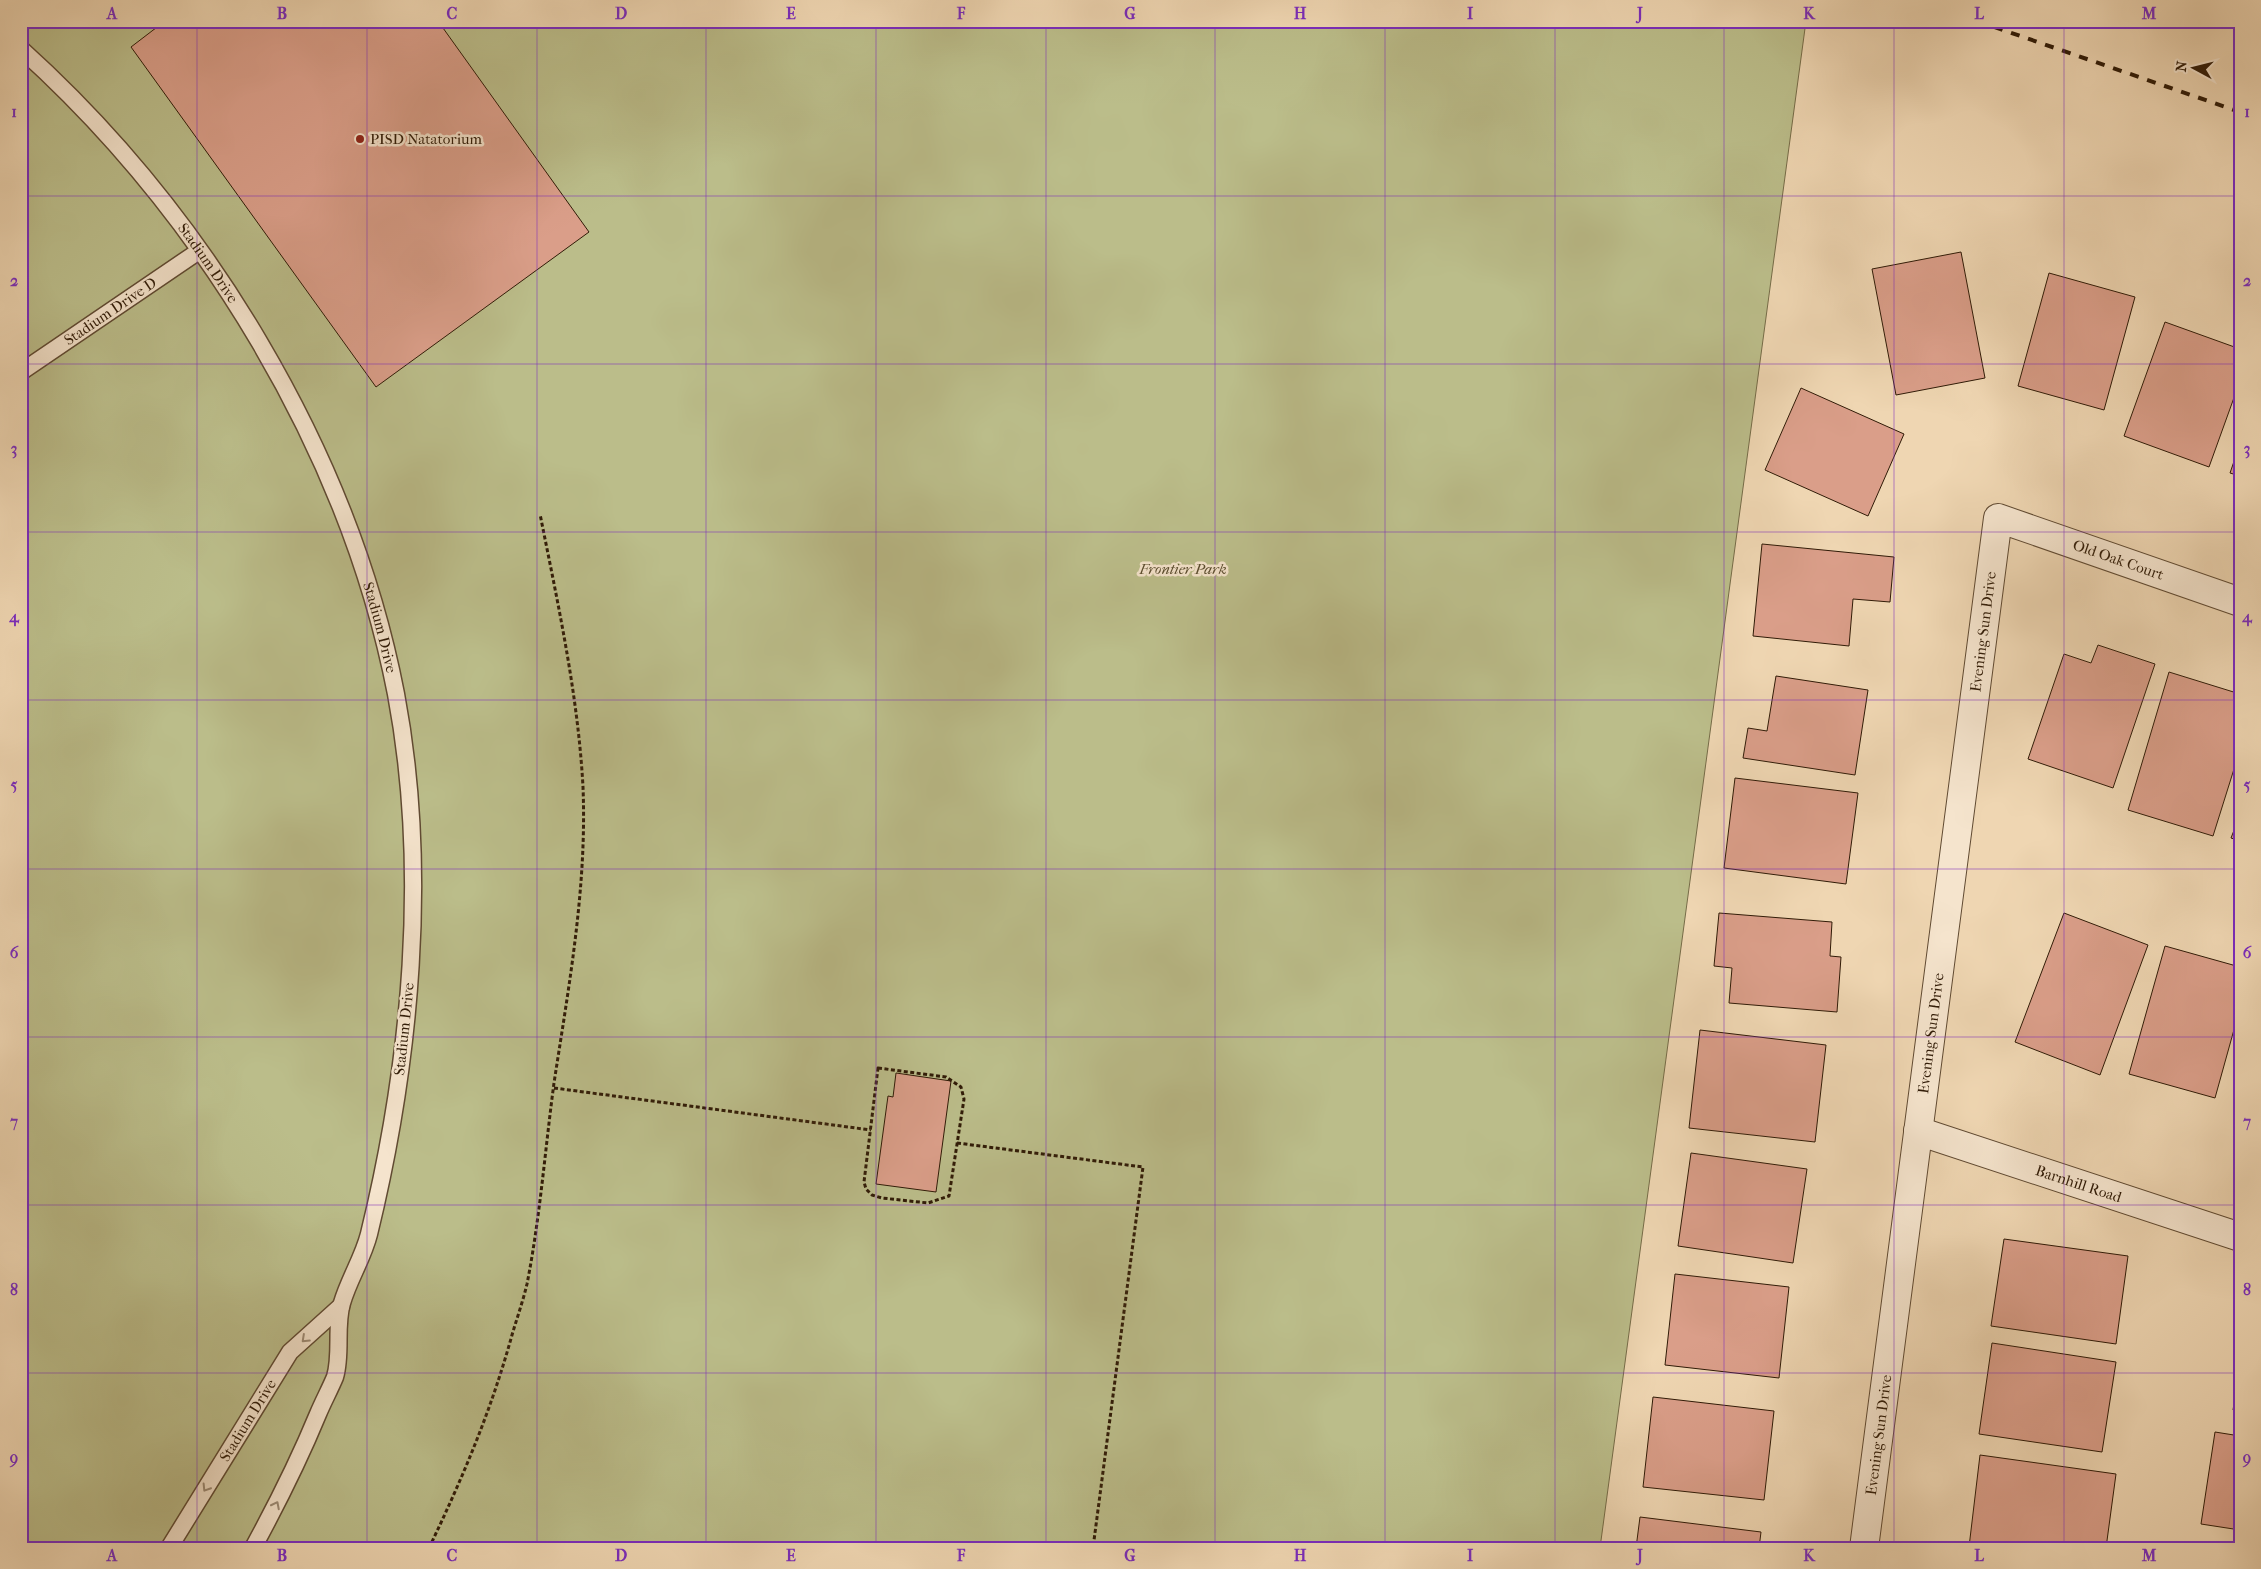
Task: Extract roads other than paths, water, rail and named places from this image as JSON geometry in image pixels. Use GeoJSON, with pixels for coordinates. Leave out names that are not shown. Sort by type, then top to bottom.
{"type":"FeatureCollection","features":[{"type":"Feature","properties":{"kind":"street","name":"Old Oak Court"},"geometry":{"type":"LineString","coordinates":[[1998,518],[2240,602]]}},
{"type":"Feature","properties":{"kind":"street","name":"Evening Sun Drive"},"geometry":{"type":"LineString","coordinates":[[1864,1548],[1998,518]]}},
{"type":"Feature","properties":{"kind":"street","name":"Barnhill Road"},"geometry":{"type":"LineString","coordinates":[[1918,1131],[2240,1237]]}},
{"type":"Feature","properties":{"kind":"lane","name":"Stadium Drive"},"geometry":{"type":"LineString","coordinates":[[21,49],[62,86],[112,138],[153,186],[199,250],[253,333],[297,412],[338,497],[376,616],[396,694],[412,840],[411,937],[406,1024],[385,1160],[368,1240],[341,1306],[336,1373],[294,1469],[253,1548]]}},
{"type":"Feature","properties":{"kind":"lane","name":"Stadium Drive D"},"geometry":{"type":"LineString","coordinates":[[21,372],[199,250]]}},
{"type":"Feature","properties":{"kind":"lane","name":"Stadium Drive"},"geometry":{"type":"LineString","coordinates":[[169,1548],[290,1352],[341,1306]]}},
{"type":"Feature","properties":{"kind":"railway"},"geometry":{"type":"LineString","coordinates":[[1977,21],[2240,112]]}},
{"type":"Feature","properties":{"kind":"place","name":"PISD Natatorium"},"geometry":{"type":"Point","coordinates":[360,139]}},
{"type":"Feature","properties":{"kind":"park label","name":"Frontier Park"},"geometry":{"type":"Point","coordinates":[1183,569]}}]}
